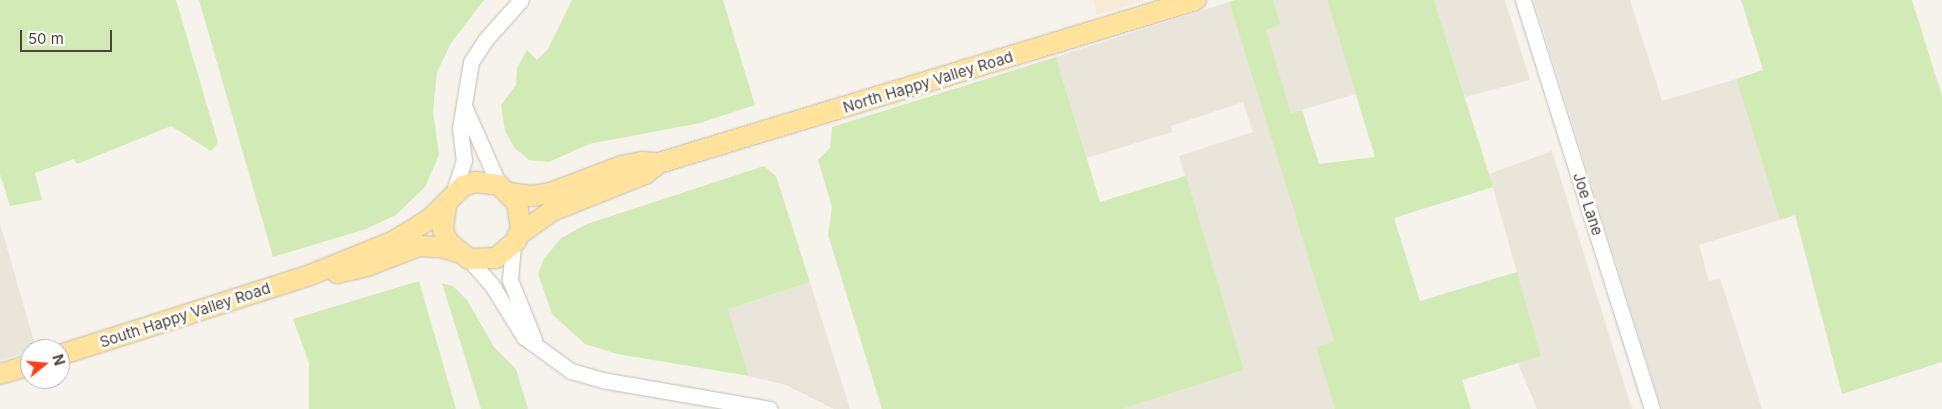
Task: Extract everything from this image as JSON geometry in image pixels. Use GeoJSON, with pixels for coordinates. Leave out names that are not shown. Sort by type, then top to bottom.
{"type":"FeatureCollection","features":[{"type":"Feature","properties":{"kind":"main road","name":"North Happy Valley Road"},"geometry":{"type":"LineString","coordinates":[[515,240],[570,202],[645,174],[659,164],[1196,0]]}},
{"type":"Feature","properties":{"kind":"main road","name":"North Happy Valley Road"},"geometry":{"type":"LineString","coordinates":[[504,189],[550,193],[622,166],[642,162],[659,164]]}},
{"type":"Feature","properties":{"kind":"main road"},"geometry":{"type":"LineString","coordinates":[[475,182],[504,189],[521,215],[515,240],[496,258],[463,255],[442,246],[419,246],[345,272],[310,276],[412,232],[449,200],[475,182]]}},
{"type":"Feature","properties":{"kind":"main road"},"geometry":{"type":"LineString","coordinates":[[449,200],[443,230],[463,255]]}},
{"type":"Feature","properties":{"kind":"main road","name":"South Happy Valley Road"},"geometry":{"type":"LineString","coordinates":[[70,352],[310,276]]}},
{"type":"Feature","properties":{"kind":"main road"},"geometry":{"type":"LineString","coordinates":[[0,374],[20,368]]}},
{"type":"Feature","properties":{"kind":"street"},"geometry":{"type":"LineString","coordinates":[[449,200],[464,161],[460,128],[471,62],[486,39],[521,0]]}},
{"type":"Feature","properties":{"kind":"street","name":"Joe Lane"},"geometry":{"type":"LineString","coordinates":[[1523,0],[1652,409]]}},
{"type":"Feature","properties":{"kind":"street"},"geometry":{"type":"LineString","coordinates":[[464,106],[504,189]]}},
{"type":"Feature","properties":{"kind":"street"},"geometry":{"type":"LineString","coordinates":[[515,240],[510,280],[536,346]]}},
{"type":"Feature","properties":{"kind":"street"},"geometry":{"type":"LineString","coordinates":[[463,255],[493,287],[524,337],[571,371],[602,380],[770,409]]}},
{"type":"Feature","properties":{"kind":"shaded area"},"geometry":{"type":"Polygon","coordinates":[[[1093,0],[1145,0],[1097,15],[1093,0]]]}},
{"type":"Feature","properties":{"kind":"shaded area"},"geometry":{"type":"Polygon","coordinates":[[[1273,0],[1327,0],[1356,94],[1291,113],[1265,30],[1281,25],[1273,0]]]}},
{"type":"Feature","properties":{"kind":"shaded area"},"geometry":{"type":"Polygon","coordinates":[[[1434,0],[1505,0],[1530,80],[1465,97],[1434,0]]]}},
{"type":"Feature","properties":{"kind":"shaded area"},"geometry":{"type":"Polygon","coordinates":[[[1534,0],[1630,0],[1662,101],[1736,79],[1780,220],[1699,245],[1709,281],[1720,278],[1762,409],[1662,409],[1534,0]]]}},
{"type":"Feature","properties":{"kind":"shaded area"},"geometry":{"type":"Polygon","coordinates":[[[1229,2],[1334,341],[1317,347],[1335,409],[1122,409],[1244,370],[1179,156],[1253,132],[1243,102],[1171,126],[1172,132],[1087,158],[1056,57],[1229,2]]]}},
{"type":"Feature","properties":{"kind":"shaded area"},"geometry":{"type":"Polygon","coordinates":[[[1552,151],[1632,409],[1537,409],[1518,363],[1541,356],[1489,174],[1552,151]]]}},
{"type":"Feature","properties":{"kind":"shaded area"},"geometry":{"type":"Polygon","coordinates":[[[0,223],[33,339],[20,339],[20,354],[0,361],[0,223]]]}},
{"type":"Feature","properties":{"kind":"shaded area"},"geometry":{"type":"Polygon","coordinates":[[[810,282],[850,409],[834,409],[786,385],[749,376],[728,309],[810,282]]]}},
{"type":"Feature","properties":{"kind":"green space"},"geometry":{"type":"Polygon","coordinates":[[[0,0],[176,0],[218,143],[211,151],[171,126],[77,164],[74,159],[35,173],[42,200],[10,206],[0,174],[0,0]]]}},
{"type":"Feature","properties":{"kind":"green space"},"geometry":{"type":"Polygon","coordinates":[[[199,0],[484,0],[451,43],[437,72],[433,111],[439,155],[425,187],[396,215],[366,229],[273,257],[199,0]]]}},
{"type":"Feature","properties":{"kind":"green space"},"geometry":{"type":"Polygon","coordinates":[[[572,0],[723,0],[755,105],[700,123],[589,144],[549,162],[529,160],[514,147],[505,131],[501,105],[516,85],[517,68],[527,50],[537,60],[548,49],[572,0]]]}},
{"type":"Feature","properties":{"kind":"green space"},"geometry":{"type":"Polygon","coordinates":[[[1235,0],[1273,0],[1281,25],[1266,30],[1291,113],[1302,110],[1319,164],[1375,157],[1327,0],[1434,0],[1493,187],[1394,218],[1420,301],[1517,272],[1541,356],[1462,380],[1471,409],[1335,409],[1316,347],[1334,341],[1229,2],[1235,0]]]}},
{"type":"Feature","properties":{"kind":"green space"},"geometry":{"type":"Polygon","coordinates":[[[1741,0],[1912,0],[1942,96],[1942,362],[1842,394],[1795,215],[1780,220],[1736,79],[1763,70],[1741,0]]]}},
{"type":"Feature","properties":{"kind":"green space"},"geometry":{"type":"Polygon","coordinates":[[[1056,57],[1100,202],[1186,176],[1244,370],[1122,409],[882,409],[828,235],[832,207],[818,160],[830,148],[832,127],[1056,57]]]}},
{"type":"Feature","properties":{"kind":"green space"},"geometry":{"type":"Polygon","coordinates":[[[764,166],[776,176],[810,282],[728,309],[749,376],[617,354],[585,344],[552,314],[538,274],[544,259],[561,238],[587,224],[764,166]]]}},
{"type":"Feature","properties":{"kind":"green space"},"geometry":{"type":"Polygon","coordinates":[[[419,281],[456,409],[309,409],[309,363],[293,319],[419,281]]]}},
{"type":"Feature","properties":{"kind":"green space"},"geometry":{"type":"Polygon","coordinates":[[[442,283],[453,286],[467,300],[494,347],[516,369],[528,409],[481,409],[442,283]]]}}]}
